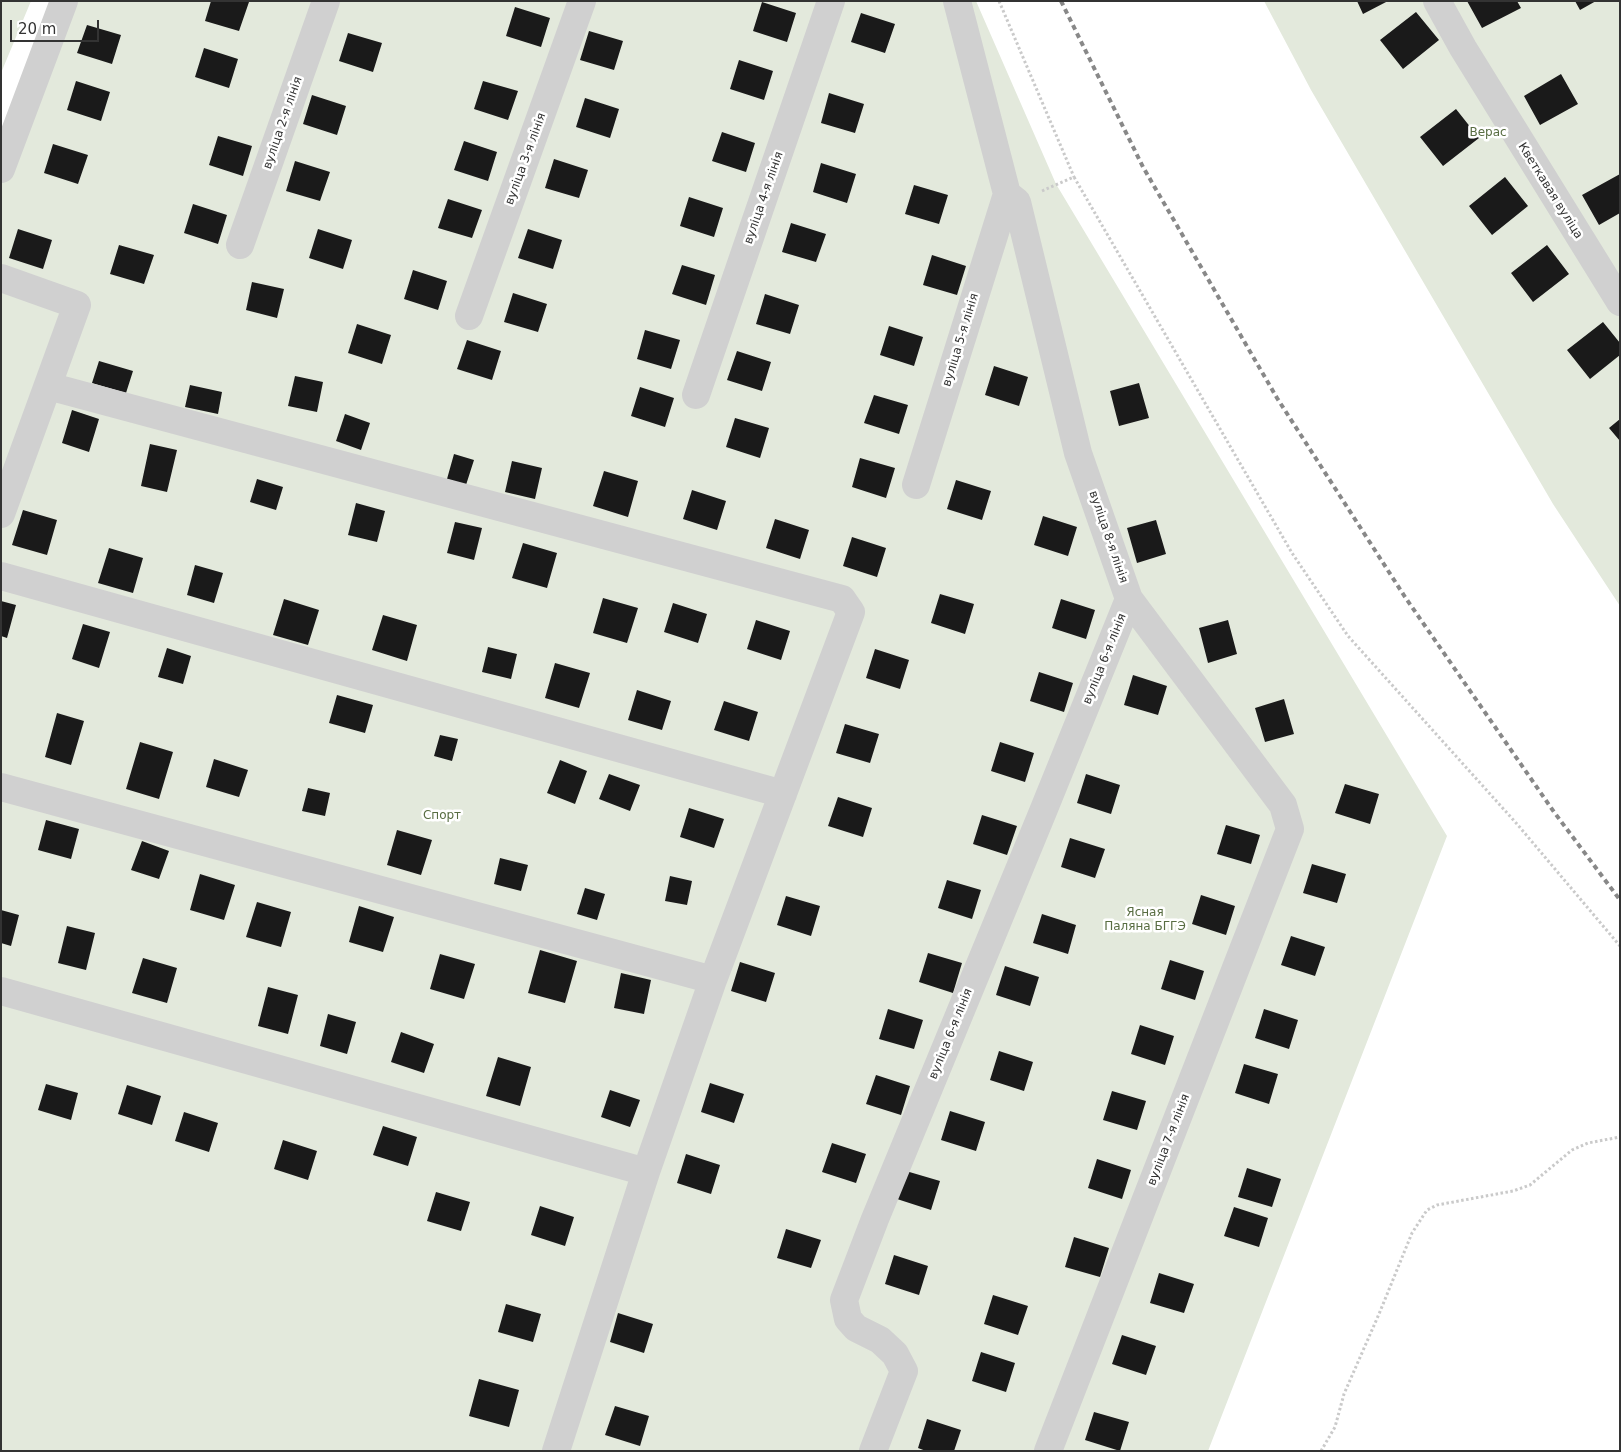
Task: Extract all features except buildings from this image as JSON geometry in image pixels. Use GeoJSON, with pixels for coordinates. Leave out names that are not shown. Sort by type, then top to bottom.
{"type":"FeatureCollection","features":[{"type":"Feature","properties":{"kind":"street"},"geometry":{"type":"LineString","coordinates":[[1,169],[64,1]]}},
{"type":"Feature","properties":{"kind":"street","name":"вуліца 2-я лінія"},"geometry":{"type":"LineString","coordinates":[[240,245],[326,1]]}},
{"type":"Feature","properties":{"kind":"street","name":"вуліца 3-я лінія"},"geometry":{"type":"LineString","coordinates":[[470,316],[582,1]]}},
{"type":"Feature","properties":{"kind":"street","name":"вуліца 4-я лінія"},"geometry":{"type":"LineString","coordinates":[[696,395],[831,1]]}},
{"type":"Feature","properties":{"kind":"street","name":"вуліца 8-я лінія"},"geometry":{"type":"LineString","coordinates":[[957,1],[1012,198],[1078,453],[1129,599],[1283,805],[1290,829]]}},
{"type":"Feature","properties":{"kind":"street","name":"Кветкавая вуліца"},"geometry":{"type":"LineString","coordinates":[[1438,1],[1498,107],[1620,302]]}},
{"type":"Feature","properties":{"kind":"street","name":"вуліца 5-я лінія"},"geometry":{"type":"LineString","coordinates":[[916,485],[1012,198]]}},
{"type":"Feature","properties":{"kind":"street"},"geometry":{"type":"LineString","coordinates":[[1,278],[77,305],[1,514]]}},
{"type":"Feature","properties":{"kind":"street"},"geometry":{"type":"LineString","coordinates":[[48,386],[842,599],[851,612],[713,980],[646,1172],[556,1451]]}},
{"type":"Feature","properties":{"kind":"street"},"geometry":{"type":"LineString","coordinates":[[1,576],[783,794]]}},
{"type":"Feature","properties":{"kind":"street","name":"вуліца 6-я лінія"},"geometry":{"type":"LineString","coordinates":[[873,1451],[904,1371],[896,1354],[880,1340],[856,1328],[848,1319],[844,1300],[875,1219],[1129,599]]}},
{"type":"Feature","properties":{"kind":"street"},"geometry":{"type":"LineString","coordinates":[[1,787],[713,980]]}},
{"type":"Feature","properties":{"kind":"street","name":"вуліца 7-я лінія"},"geometry":{"type":"LineString","coordinates":[[1048,1451],[1290,829]]}},
{"type":"Feature","properties":{"kind":"street"},"geometry":{"type":"LineString","coordinates":[[1,991],[646,1172]]}},
{"type":"Feature","properties":{"kind":"path"},"geometry":{"type":"LineString","coordinates":[[999,1],[1074,177],[1292,553],[1348,636],[1517,824],[1620,946]]}},
{"type":"Feature","properties":{"kind":"path"},"geometry":{"type":"LineString","coordinates":[[1012,198],[1074,177]]}},
{"type":"Feature","properties":{"kind":"path"},"geometry":{"type":"LineString","coordinates":[[1321,1451],[1335,1427],[1344,1394],[1412,1233],[1427,1210],[1437,1205],[1513,1191],[1530,1185],[1572,1150],[1588,1143],[1620,1137]]}},
{"type":"Feature","properties":{"kind":"green space"},"geometry":{"type":"Polygon","coordinates":[[[1,1],[31,1],[1,73],[1,1]]]}},
{"type":"Feature","properties":{"kind":"green space"},"geometry":{"type":"Polygon","coordinates":[[[50,1],[976,1],[1056,184],[1447,836],[1208,1451],[1,1451],[1,139],[50,1]]]}},
{"type":"Feature","properties":{"kind":"green space","name":"Верас"},"geometry":{"type":"Polygon","coordinates":[[[1264,1],[1620,1],[1620,606],[1553,504],[1311,90],[1264,1]]]}},
{"type":"Feature","properties":{"kind":"railway"},"geometry":{"type":"LineString","coordinates":[[1061,1],[1143,167],[1277,398],[1405,597],[1554,812],[1620,900]]}},
{"type":"Feature","properties":{"kind":"park label","name":"Спорт"},"geometry":{"type":"Point","coordinates":[442,816]}},
{"type":"Feature","properties":{"kind":"park label","name":"Ясная Паляна БГГЭ"},"geometry":{"type":"Point","coordinates":[1145,920]}}]}
